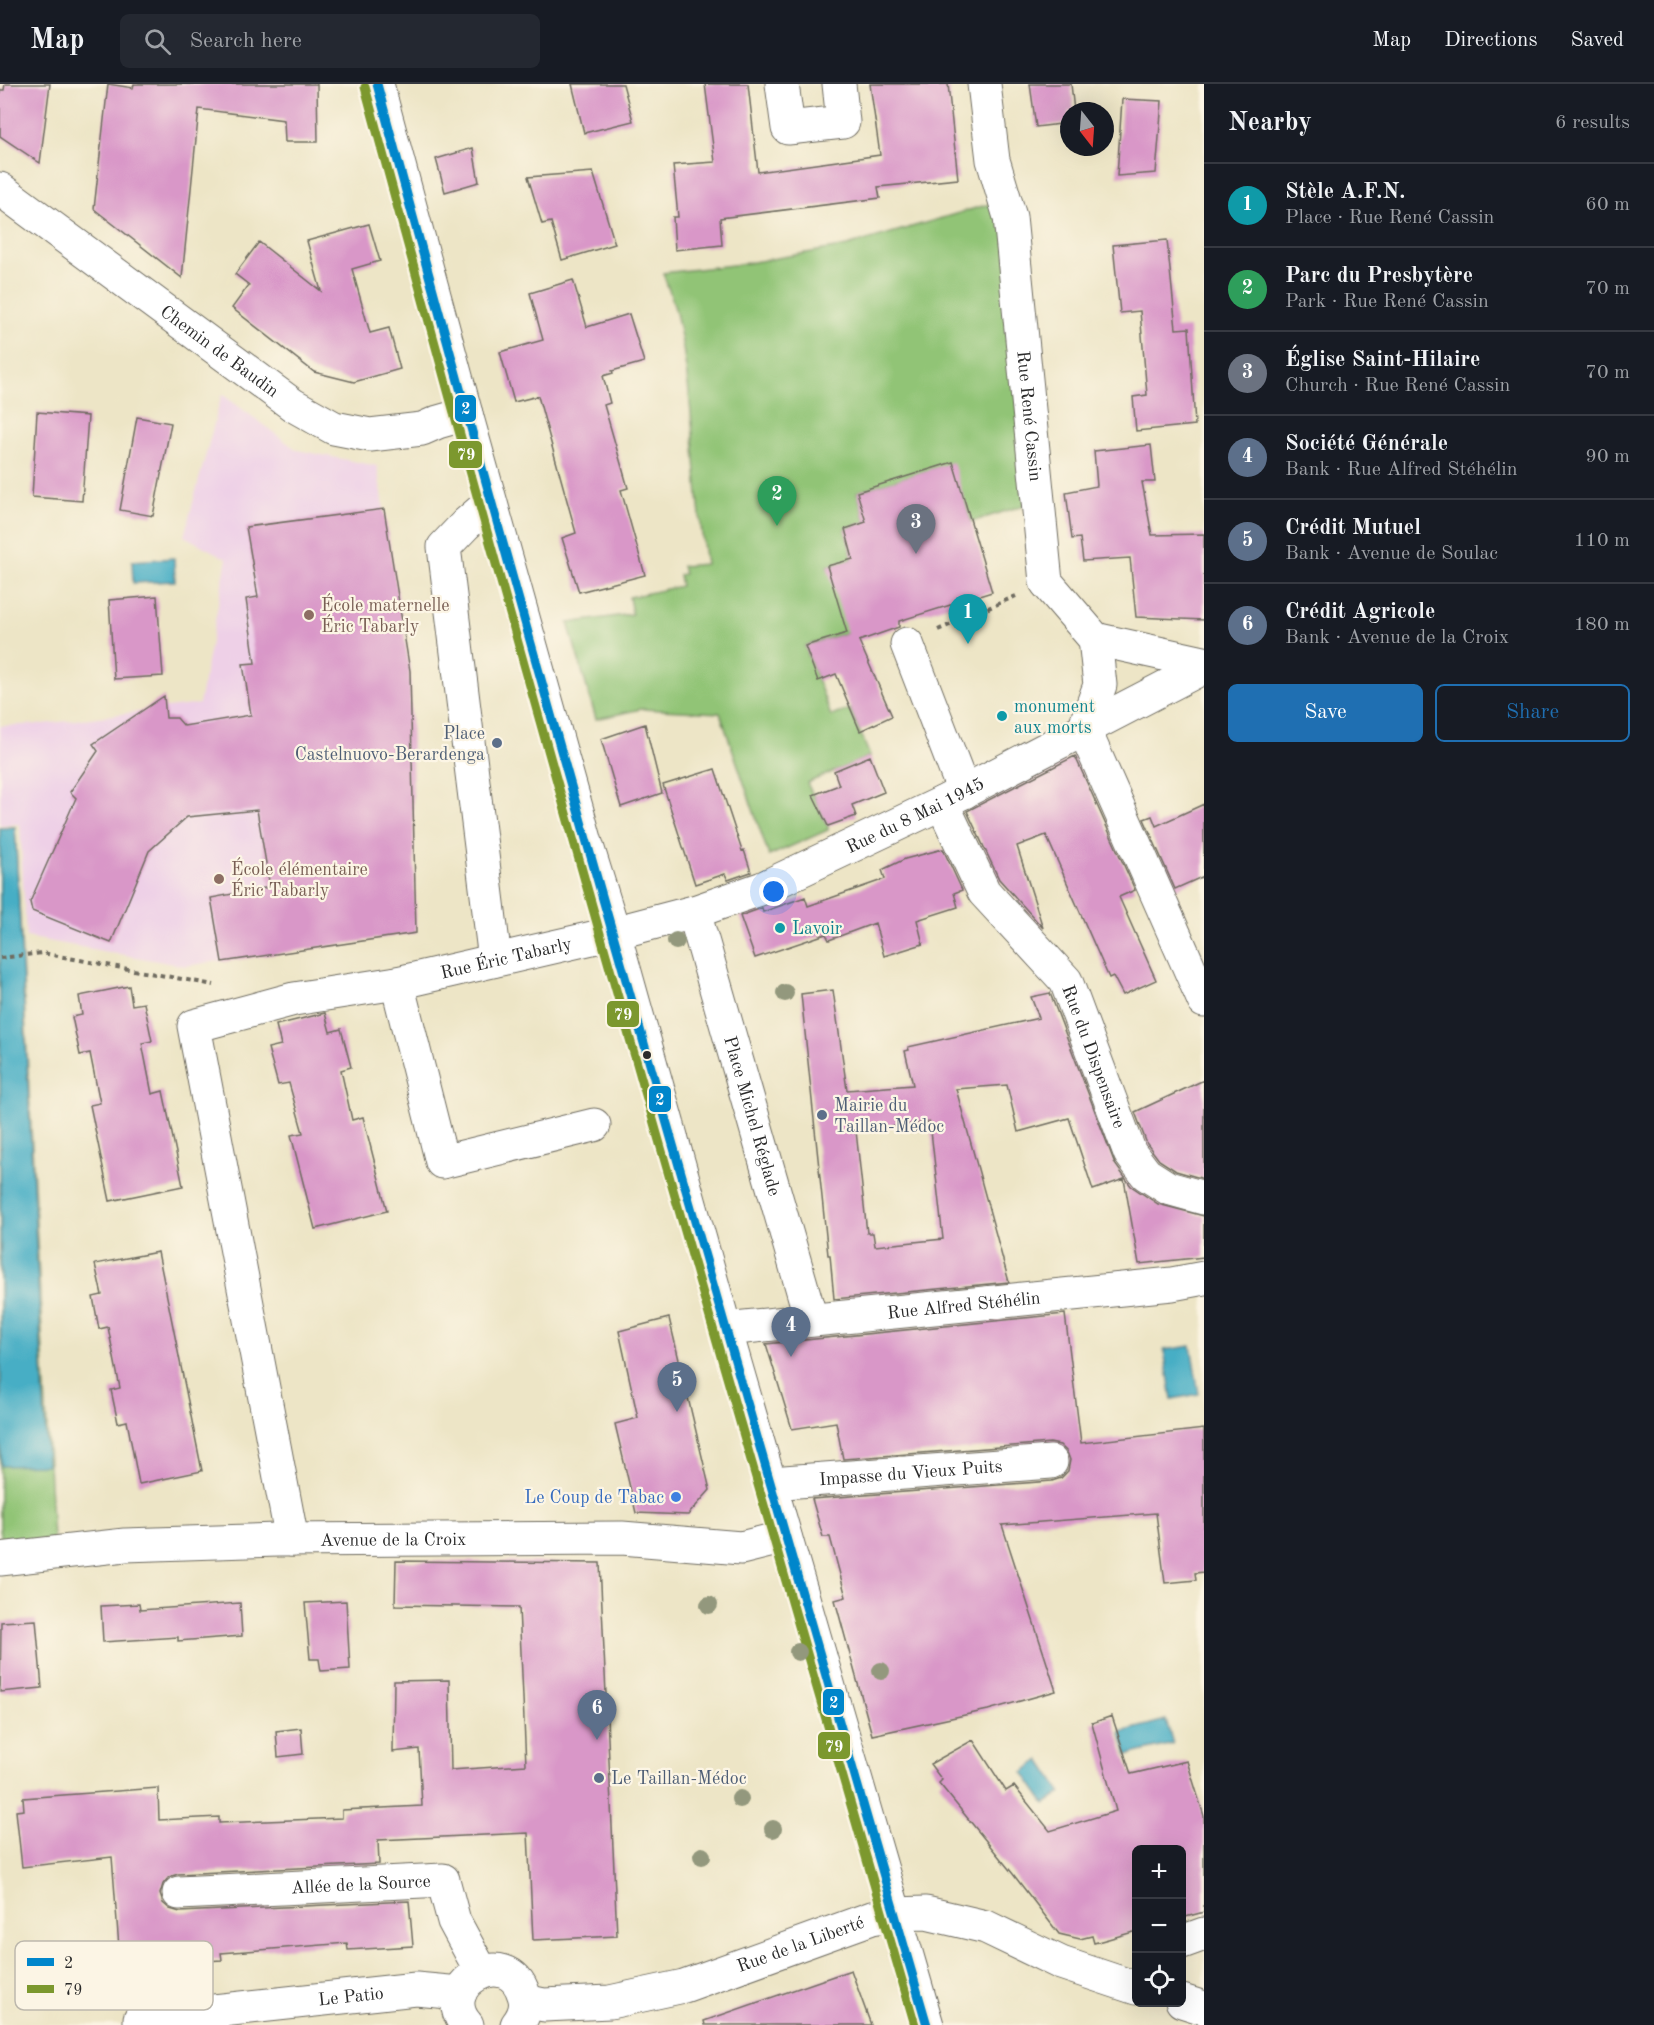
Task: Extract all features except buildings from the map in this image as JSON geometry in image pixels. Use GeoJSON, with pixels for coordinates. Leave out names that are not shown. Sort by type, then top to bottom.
{"type":"FeatureCollection","features":[{"type":"Feature","properties":{"kind":"street"},"geometry":{"type":"LineString","coordinates":[[377,84],[490,503],[586,843],[614,933],[725,1329],[927,2025]]}},
{"type":"Feature","properties":{"kind":"street"},"geometry":{"type":"LineString","coordinates":[[782,84],[788,128],[843,122],[839,84]]}},
{"type":"Feature","properties":{"kind":"street","name":"Rue René Cassin"},"geometry":{"type":"LineString","coordinates":[[984,84],[993,160],[1010,217],[1046,582]]}},
{"type":"Feature","properties":{"kind":"street","name":"Chemin de Baudin"},"geometry":{"type":"LineString","coordinates":[[0,189],[293,405],[334,428],[370,435],[422,429],[466,414]]}},
{"type":"Feature","properties":{"kind":"street"},"geometry":{"type":"LineString","coordinates":[[490,503],[444,547],[495,960]]}},
{"type":"Feature","properties":{"kind":"street"},"geometry":{"type":"LineString","coordinates":[[1046,582],[1095,639],[1100,685],[1084,729],[1204,1001]]}},
{"type":"Feature","properties":{"kind":"street"},"geometry":{"type":"LineString","coordinates":[[1095,639],[1204,663]]}},
{"type":"Feature","properties":{"kind":"street","name":"Rue du Dispensaire"},"geometry":{"type":"LineString","coordinates":[[907,644],[984,892],[1066,981],[1130,1153],[1146,1174],[1168,1188],[1204,1198]]}},
{"type":"Feature","properties":{"kind":"street","name":"Rue du 8 Mai 1945"},"geometry":{"type":"LineString","coordinates":[[614,933],[694,912],[763,888],[953,797],[1204,668]]}},
{"type":"Feature","properties":{"kind":"street","name":"Place Michel Réglade"},"geometry":{"type":"LineString","coordinates":[[694,912],[811,1319]]}},
{"type":"Feature","properties":{"kind":"street","name":"Rue Éric Tabarly"},"geometry":{"type":"LineString","coordinates":[[292,1540],[194,1026],[294,999],[397,983],[614,933]]}},
{"type":"Feature","properties":{"kind":"street"},"geometry":{"type":"LineString","coordinates":[[397,983],[442,1162],[594,1125]]}},
{"type":"Feature","properties":{"kind":"street","name":"Rue Alfred Stéhélin"},"geometry":{"type":"LineString","coordinates":[[725,1329],[1172,1284],[1204,1278]]}},
{"type":"Feature","properties":{"kind":"street","name":"Impasse du Vieux Puits"},"geometry":{"type":"LineString","coordinates":[[771,1483],[1051,1462]]}},
{"type":"Feature","properties":{"kind":"street","name":"Avenue de la Croix"},"geometry":{"type":"LineString","coordinates":[[0,1559],[125,1545],[292,1540],[622,1538],[741,1548],[785,1537]]}},
{"type":"Feature","properties":{"kind":"street","name":"Allée de la Source"},"geometry":{"type":"LineString","coordinates":[[179,1893],[443,1880],[470,1982]]}},
{"type":"Feature","properties":{"kind":"street","name":"Rue de la Liberté"},"geometry":{"type":"LineString","coordinates":[[521,2013],[544,2005],[610,2002],[684,1986],[872,1918],[895,1914],[926,1913],[986,1927],[1061,1963],[1132,1986]]}},
{"type":"Feature","properties":{"kind":"street"},"geometry":{"type":"LineString","coordinates":[[1186,1941],[1204,1934]]}},
{"type":"Feature","properties":{"kind":"street"},"geometry":{"type":"LineString","coordinates":[[467,2025],[459,2008],[470,1982],[496,1970],[511,1975],[521,1986],[521,2013]]}},
{"type":"Feature","properties":{"kind":"street","name":"Le Patio"},"geometry":{"type":"LineString","coordinates":[[140,2025],[140,2019],[470,1982]]}},
{"type":"Feature","properties":{"kind":"street"},"geometry":{"type":"LineString","coordinates":[[1186,2002],[1204,2008]]}},
{"type":"Feature","properties":{"kind":"path"},"geometry":{"type":"LineString","coordinates":[[907,644],[1046,582]]}},
{"type":"Feature","properties":{"kind":"path"},"geometry":{"type":"LineString","coordinates":[[0,958],[42,953],[225,987]]}},
{"type":"Feature","properties":{"kind":"shaded area"},"geometry":{"type":"Polygon","coordinates":[[[222,394],[297,450],[377,466],[410,671],[416,933],[185,966],[26,937],[20,824],[0,825],[0,726],[44,724],[199,704],[227,559],[184,536],[222,394]]]}},
{"type":"Feature","properties":{"kind":"green space"},"geometry":{"type":"Polygon","coordinates":[[[1003,200],[1025,505],[971,522],[952,463],[857,492],[866,522],[845,529],[853,559],[827,566],[855,630],[805,646],[831,716],[850,709],[870,756],[807,783],[828,830],[769,856],[720,713],[641,709],[596,719],[568,623],[632,614],[629,597],[681,586],[679,575],[684,574],[682,566],[706,564],[683,348],[676,311],[663,273],[742,264],[847,246],[1003,200]]]}},
{"type":"Feature","properties":{"kind":"green space"},"geometry":{"type":"Polygon","coordinates":[[[15,827],[53,1539],[0,1546],[0,828],[15,827]]]}},
{"type":"Feature","properties":{"kind":"water"},"geometry":{"type":"Polygon","coordinates":[[[174,558],[175,581],[133,583],[132,561],[174,558]]]}},
{"type":"Feature","properties":{"kind":"water"},"geometry":{"type":"Polygon","coordinates":[[[15,827],[47,1465],[1,1466],[0,828],[15,827]]]}},
{"type":"Feature","properties":{"kind":"water"},"geometry":{"type":"Polygon","coordinates":[[[1191,1346],[1199,1394],[1172,1399],[1164,1350],[1191,1346]]]}},
{"type":"Feature","properties":{"kind":"water"},"geometry":{"type":"Polygon","coordinates":[[[1166,1720],[1173,1744],[1127,1755],[1121,1732],[1166,1720]]]}},
{"type":"Feature","properties":{"kind":"water"},"geometry":{"type":"Polygon","coordinates":[[[1040,1760],[1062,1793],[1045,1804],[1023,1772],[1040,1760]]]}},
{"type":"Feature","properties":{"kind":"transit line","name":"2"},"geometry":{"type":"LineString","coordinates":[[377,84],[510,570],[927,2025]]}},
{"type":"Feature","properties":{"kind":"transit line","name":"79"},"geometry":{"type":"LineString","coordinates":[[365,87],[566,815],[915,2025]]}},
{"type":"Feature","properties":{"kind":"place","name":"Parc du Presbytère"},"geometry":{"type":"Point","coordinates":[777,526]}},
{"type":"Feature","properties":{"kind":"place","name":"Église Saint-Hilaire"},"geometry":{"type":"Point","coordinates":[916,554]}},
{"type":"Feature","properties":{"kind":"place","name":"École maternelle Éric Tabarly"},"geometry":{"type":"Point","coordinates":[309,615]}},
{"type":"Feature","properties":{"kind":"place","name":"Stèle A.F.N."},"geometry":{"type":"Point","coordinates":[968,644]}},
{"type":"Feature","properties":{"kind":"place","name":"monument aux morts"},"geometry":{"type":"Point","coordinates":[1002,716]}},
{"type":"Feature","properties":{"kind":"place","name":"Place Castelnuovo-Berardenga"},"geometry":{"type":"Point","coordinates":[497,743]}},
{"type":"Feature","properties":{"kind":"place","name":"École élémentaire Éric Tabarly"},"geometry":{"type":"Point","coordinates":[219,879]}},
{"type":"Feature","properties":{"kind":"place","name":"Lavoir"},"geometry":{"type":"Point","coordinates":[780,928]}},
{"type":"Feature","properties":{"kind":"place","name":"Mairie du Taillan-Médoc"},"geometry":{"type":"Point","coordinates":[822,1115]}},
{"type":"Feature","properties":{"kind":"place","name":"Société Générale"},"geometry":{"type":"Point","coordinates":[791,1357]}},
{"type":"Feature","properties":{"kind":"place","name":"Crédit Mutuel"},"geometry":{"type":"Point","coordinates":[677,1412]}},
{"type":"Feature","properties":{"kind":"place","name":"Le Coup de Tabac"},"geometry":{"type":"Point","coordinates":[676,1497]}},
{"type":"Feature","properties":{"kind":"place","name":"Crédit Agricole"},"geometry":{"type":"Point","coordinates":[597,1740]}},
{"type":"Feature","properties":{"kind":"place","name":"Le Taillan-Médoc"},"geometry":{"type":"Point","coordinates":[599,1778]}}]}
